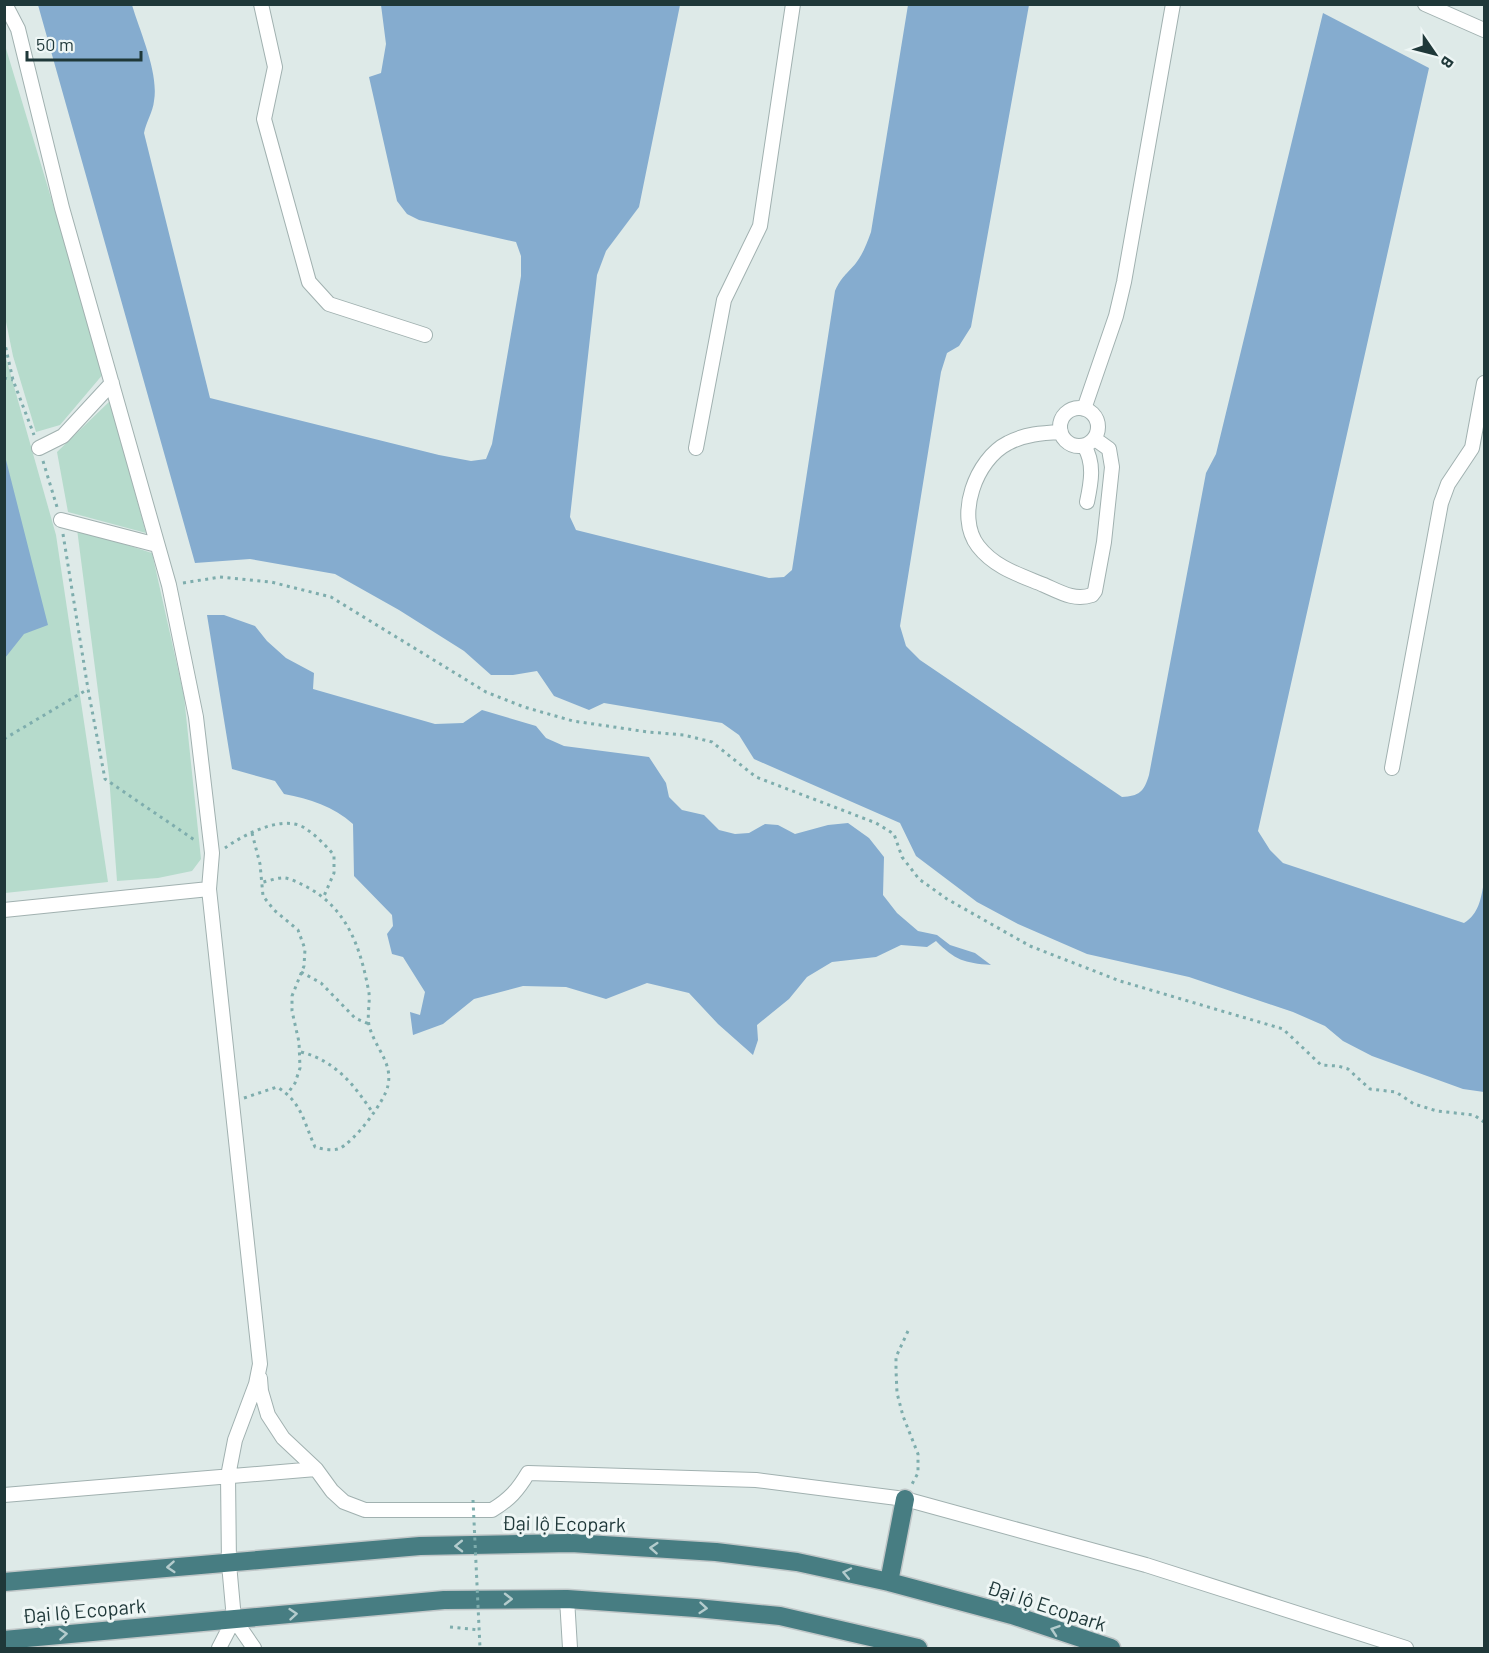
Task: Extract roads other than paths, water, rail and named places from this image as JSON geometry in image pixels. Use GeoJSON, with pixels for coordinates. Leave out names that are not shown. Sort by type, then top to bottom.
{"type":"FeatureCollection","features":[{"type":"Feature","properties":{"kind":"highway"},"geometry":{"type":"LineString","coordinates":[[889,1582],[905,1499]]}},
{"type":"Feature","properties":{"kind":"highway","name":"Đại lộ Ecopark"},"geometry":{"type":"LineString","coordinates":[[4,1582],[420,1546],[571,1543],[716,1552],[797,1562],[889,1582],[1012,1615],[1111,1648]]}},
{"type":"Feature","properties":{"kind":"highway","name":"Đại lộ Ecopark"},"geometry":{"type":"LineString","coordinates":[[4,1640],[444,1599],[567,1599],[780,1616],[868,1643],[918,1648]]}},
{"type":"Feature","properties":{"kind":"street"},"geometry":{"type":"LineString","coordinates":[[5,4],[18,29],[62,208],[169,585],[196,717],[212,853],[209,888],[261,1391],[268,1415],[283,1438],[316,1469],[332,1491],[344,1502],[365,1510],[492,1510],[508,1501],[528,1473],[756,1480],[905,1499],[1146,1565],[1406,1648]]}},
{"type":"Feature","properties":{"kind":"street"},"geometry":{"type":"LineString","coordinates":[[261,4],[275,67],[264,119],[309,282],[329,304],[425,335]]}},
{"type":"Feature","properties":{"kind":"street"},"geometry":{"type":"LineString","coordinates":[[696,448],[724,300],[760,226],[793,4]]}},
{"type":"Feature","properties":{"kind":"street"},"geometry":{"type":"LineString","coordinates":[[1084,409],[1113,326],[1124,282],[1173,4]]}},
{"type":"Feature","properties":{"kind":"street"},"geometry":{"type":"LineString","coordinates":[[1425,4],[1485,30]]}},
{"type":"Feature","properties":{"kind":"street"},"geometry":{"type":"LineString","coordinates":[[39,448],[63,436],[112,383]]}},
{"type":"Feature","properties":{"kind":"street"},"geometry":{"type":"LineString","coordinates":[[1392,768],[1441,503],[1448,484],[1472,448],[1485,383]]}},
{"type":"Feature","properties":{"kind":"street"},"geometry":{"type":"LineString","coordinates":[[1061,432],[1027,435],[1006,444],[987,459],[975,480],[969,505],[971,527],[977,544],[992,560],[1025,578],[1079,598],[1092,595],[1095,591],[1104,542],[1112,467],[1109,449],[1089,442],[1072,445],[1063,437],[1061,426],[1065,415],[1076,409],[1084,409],[1093,414],[1097,420],[1098,433],[1089,442],[1091,466],[1087,502]]}},
{"type":"Feature","properties":{"kind":"street"},"geometry":{"type":"LineString","coordinates":[[61,520],[157,545]]}},
{"type":"Feature","properties":{"kind":"street"},"geometry":{"type":"LineString","coordinates":[[4,910],[209,888]]}},
{"type":"Feature","properties":{"kind":"street"},"geometry":{"type":"LineString","coordinates":[[254,1648],[234,1619],[229,1564],[228,1476],[235,1440],[256,1384],[260,1364]]}},
{"type":"Feature","properties":{"kind":"street"},"geometry":{"type":"LineString","coordinates":[[4,1495],[316,1469]]}},
{"type":"Feature","properties":{"kind":"street"},"geometry":{"type":"LineString","coordinates":[[567,1599],[570,1648]]}},
{"type":"Feature","properties":{"kind":"street"},"geometry":{"type":"LineString","coordinates":[[219,1648],[234,1619]]}},
{"type":"Feature","properties":{"kind":"water"},"geometry":{"type":"Polygon","coordinates":[[[38,5],[132,5],[154,78],[153,105],[144,133],[210,398],[471,461],[486,459],[492,444],[521,276],[521,256],[516,242],[419,220],[407,214],[397,201],[369,77],[381,73],[386,44],[381,5],[680,5],[639,207],[606,251],[597,275],[570,517],[576,530],[769,578],[784,577],[792,570],[835,291],[861,256],[871,232],[908,5],[1029,5],[971,327],[959,346],[947,353],[941,372],[900,626],[906,646],[920,660],[1122,797],[1133,796],[1140,792],[1149,775],[1206,473],[1216,454],[1323,13],[1429,68],[1258,831],[1270,850],[1283,863],[1464,923],[1476,910],[1484,882],[1484,1092],[1463,1089],[1372,1056],[1343,1041],[1325,1026],[1293,1012],[1189,977],[1087,954],[1018,924],[977,902],[916,856],[900,823],[754,759],[739,735],[722,723],[604,703],[589,710],[554,696],[537,671],[513,675],[491,675],[464,651],[399,610],[335,574],[250,559],[195,563],[38,5]]]}},
{"type":"Feature","properties":{"kind":"water"},"geometry":{"type":"Polygon","coordinates":[[[5,456],[48,625],[24,634],[5,658],[5,456]]]}},
{"type":"Feature","properties":{"kind":"water"},"geometry":{"type":"Polygon","coordinates":[[[207,615],[224,615],[255,626],[267,641],[286,658],[314,673],[313,689],[435,724],[463,723],[482,710],[536,726],[546,738],[564,746],[649,757],[666,783],[669,797],[682,810],[704,815],[719,830],[735,834],[749,833],[765,824],[778,825],[795,834],[828,825],[848,823],[869,838],[884,857],[883,895],[897,913],[918,931],[937,935],[950,945],[975,953],[991,965],[960,959],[936,941],[927,947],[901,945],[876,957],[832,962],[807,977],[789,999],[757,1025],[758,1040],[753,1055],[718,1024],[689,993],[647,983],[606,999],[566,987],[523,986],[474,999],[443,1024],[413,1035],[410,1012],[420,1015],[425,992],[403,957],[392,954],[387,934],[393,926],[392,915],[354,876],[353,824],[321,804],[284,794],[275,781],[232,769],[207,615]]]}}]}
